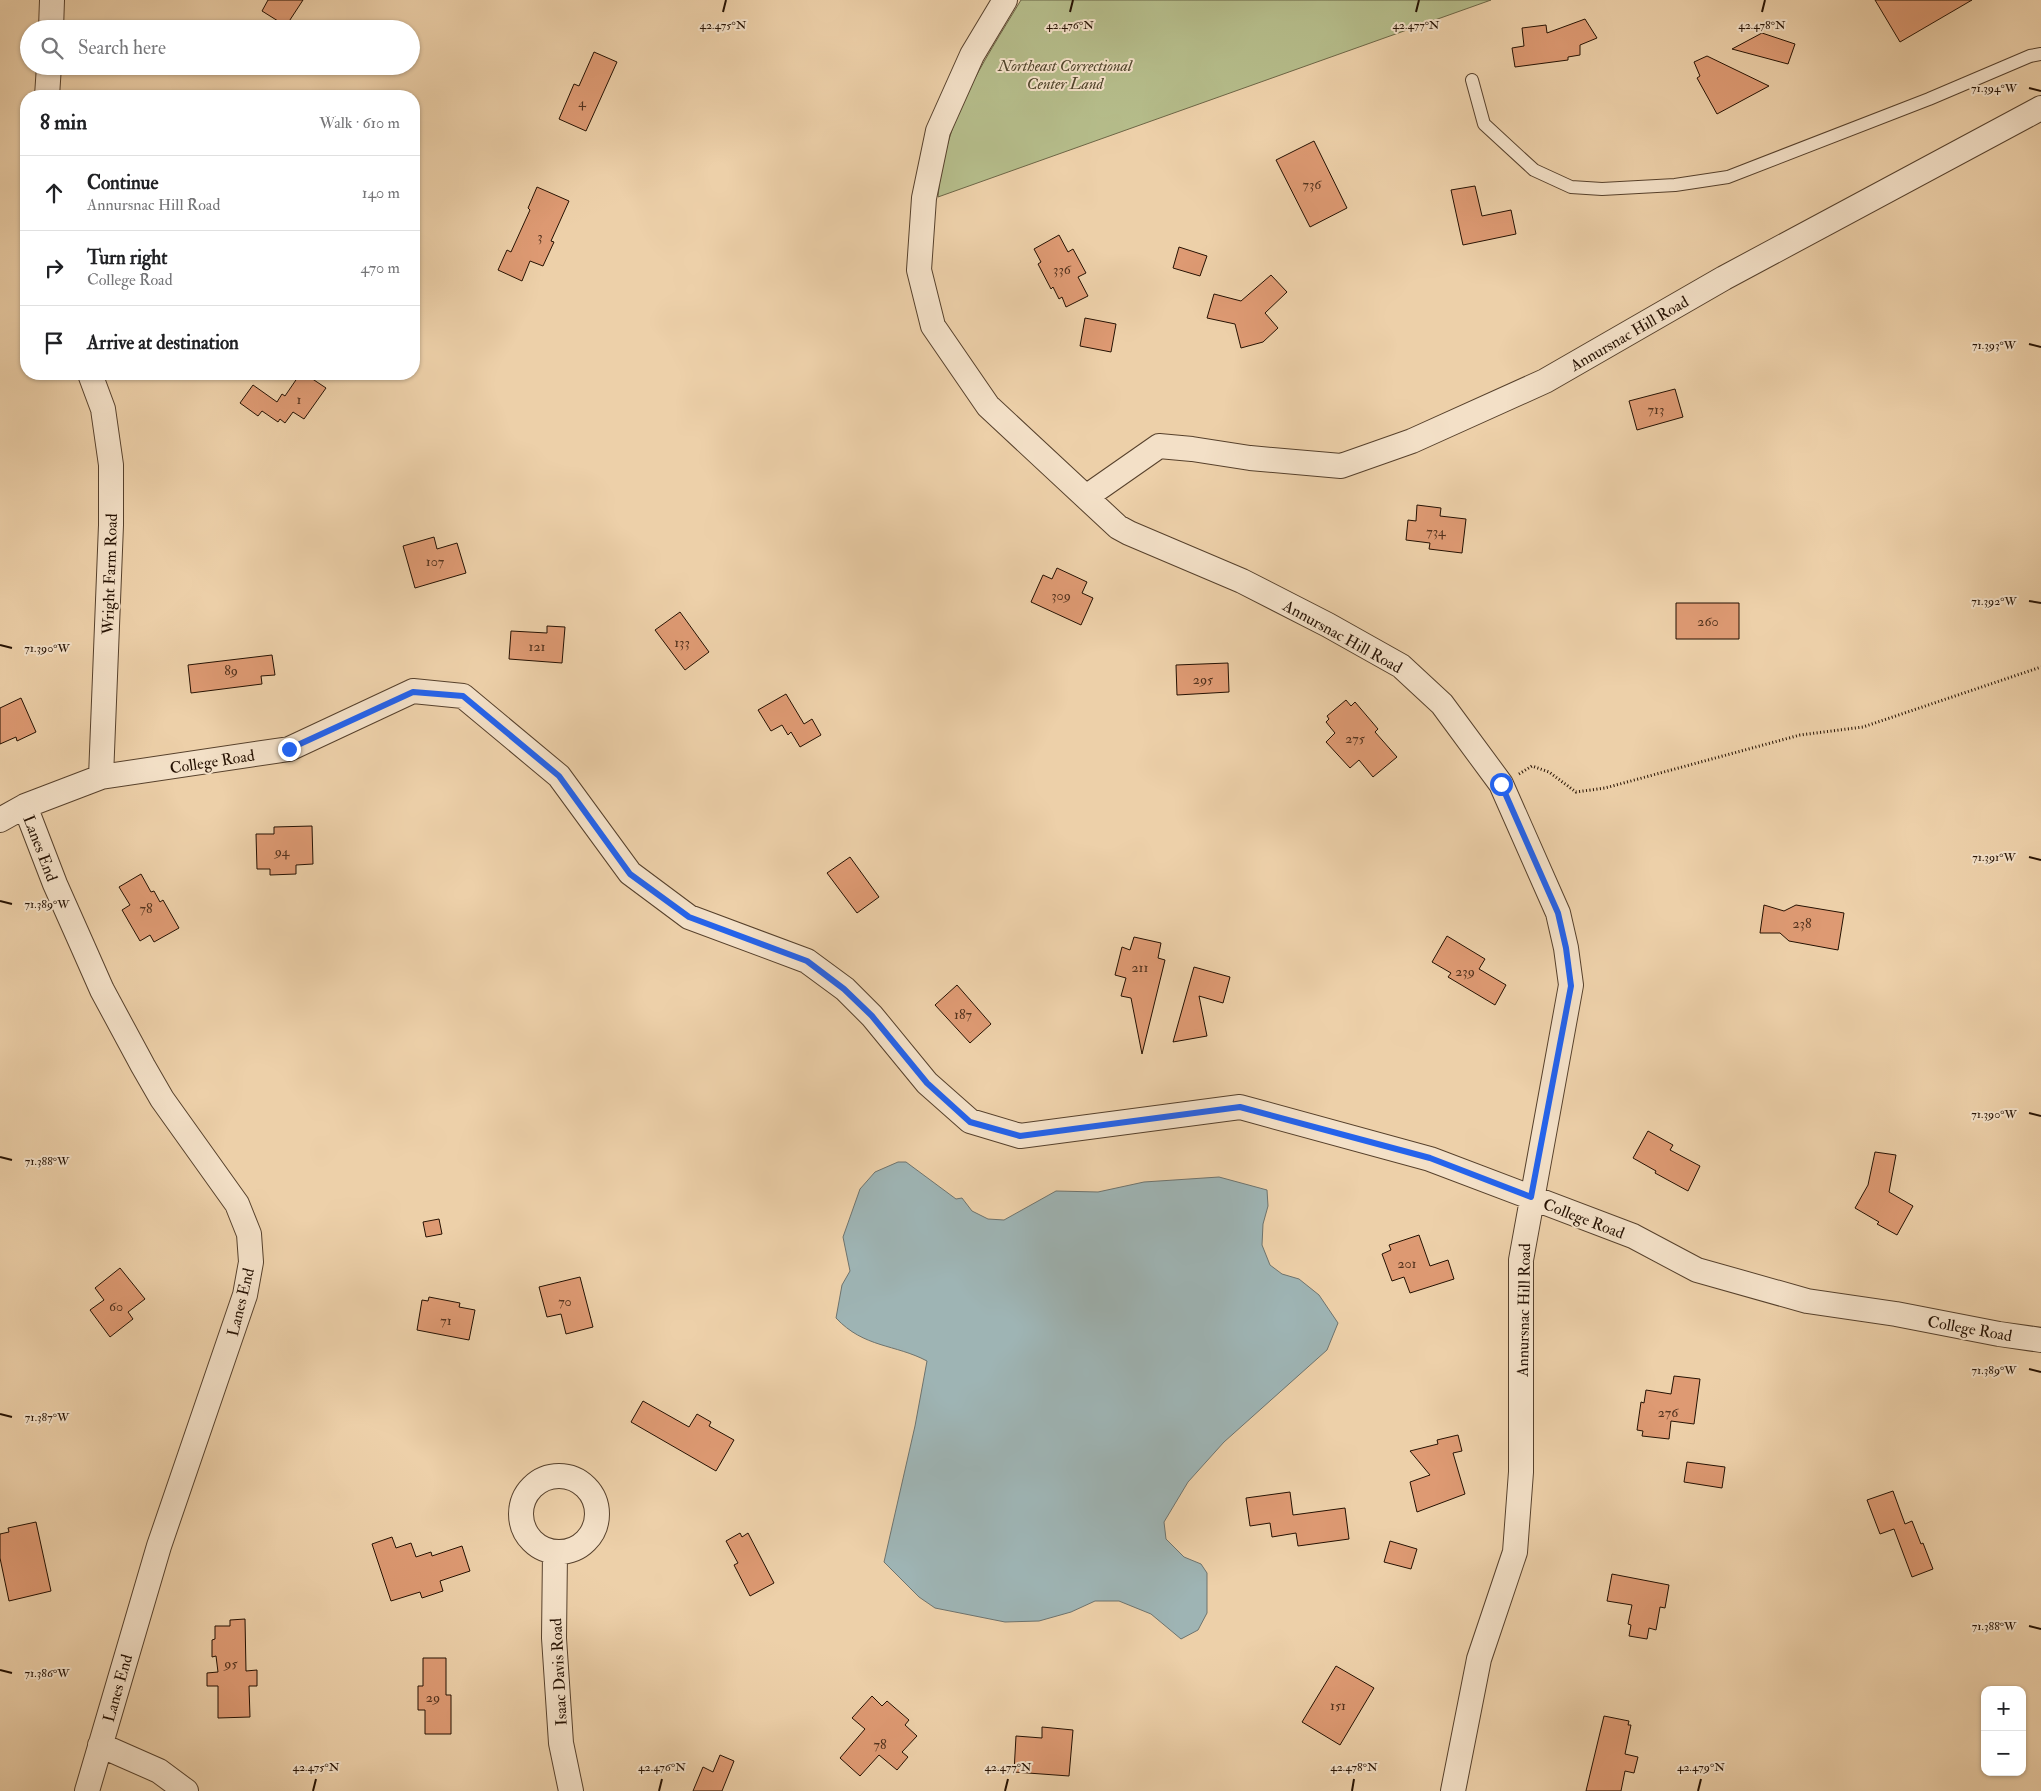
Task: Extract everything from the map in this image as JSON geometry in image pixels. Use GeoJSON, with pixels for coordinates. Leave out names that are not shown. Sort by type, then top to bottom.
{"type":"FeatureCollection","features":[{"type":"Feature","properties":{"kind":"street"},"geometry":{"type":"LineString","coordinates":[[51,20],[52,0]]}},
{"type":"Feature","properties":{"kind":"street","name":"Annursnac Hill Road"},"geometry":{"type":"LineString","coordinates":[[1005,0],[972,55],[938,131],[924,198],[919,270],[933,326],[988,406],[1118,527],[1129,534],[1242,581],[1328,625],[1401,666],[1442,704],[1501,784],[1558,913],[1566,948],[1571,986],[1520,1260],[1521,1472],[1514,1552],[1479,1659],[1453,1791]]}},
{"type":"Feature","properties":{"kind":"street"},"geometry":{"type":"LineString","coordinates":[[47,90],[48,75]]}},
{"type":"Feature","properties":{"kind":"street","name":"Annursnac Hill Road"},"geometry":{"type":"LineString","coordinates":[[1086,497],[1158,446],[1250,458],[1341,466],[1412,442],[1545,381],[1724,278],[2041,108]]}},
{"type":"Feature","properties":{"kind":"street","name":"Wright Farm Road"},"geometry":{"type":"LineString","coordinates":[[92,380],[103,409],[111,465],[101,778]]}},
{"type":"Feature","properties":{"kind":"street","name":"College Road"},"geometry":{"type":"LineString","coordinates":[[0,820],[25,806],[101,778],[289,749],[413,692],[463,696],[559,776],[630,874],[689,917],[807,961],[844,989],[865,1009],[927,1083],[970,1122],[1020,1136],[1240,1107],[1430,1158],[1633,1236],[1706,1273],[1807,1301],[1896,1314],[1999,1334],[2041,1340]]}},
{"type":"Feature","properties":{"kind":"street","name":"Lanes End"},"geometry":{"type":"LineString","coordinates":[[25,806],[55,884],[102,990],[162,1099],[237,1204],[250,1234],[251,1262],[245,1295],[159,1546],[87,1791]]}},
{"type":"Feature","properties":{"kind":"street","name":"Isaac Davis Road"},"geometry":{"type":"LineString","coordinates":[[555,1552],[554,1638],[562,1743],[571,1791]]}},
{"type":"Feature","properties":{"kind":"street"},"geometry":{"type":"LineString","coordinates":[[100,1745],[159,1771],[186,1791]]}},
{"type":"Feature","properties":{"kind":"lane"},"geometry":{"type":"LineString","coordinates":[[1472,80],[1484,124],[1534,170],[1571,187],[1602,189],[1675,185],[1728,177],[1929,99],[2030,56],[2041,54]]}},
{"type":"Feature","properties":{"kind":"path"},"geometry":{"type":"LineString","coordinates":[[1501,784],[1532,766],[1549,772],[1576,792],[1605,788],[1800,735],[1863,727],[2041,667]]}},
{"type":"Feature","properties":{"kind":"green space","name":"Northeast Correctional Center Land"},"geometry":{"type":"Polygon","coordinates":[[[1021,0],[1491,0],[938,197],[948,142],[967,94],[992,47],[1021,0]]]}},
{"type":"Feature","properties":{"kind":"shaded area"},"geometry":{"type":"Polygon","coordinates":[[[898,1162],[906,1162],[956,1199],[962,1198],[972,1211],[988,1219],[1004,1220],[1056,1191],[1098,1192],[1144,1182],[1219,1177],[1267,1190],[1268,1206],[1263,1224],[1262,1245],[1270,1265],[1282,1274],[1299,1279],[1319,1295],[1338,1323],[1327,1350],[1224,1442],[1188,1482],[1164,1522],[1166,1539],[1184,1557],[1201,1564],[1207,1573],[1207,1613],[1198,1630],[1181,1639],[1151,1614],[1119,1601],[1095,1601],[1071,1612],[1039,1621],[1005,1622],[935,1608],[919,1597],[884,1562],[915,1426],[927,1361],[858,1335],[836,1318],[842,1285],[850,1271],[843,1237],[860,1189],[875,1172],[898,1162]]]}},
{"type":"Feature","properties":{"kind":"building"},"geometry":{"type":"Polygon","coordinates":[[[268,0],[303,0],[290,20],[276,20],[262,11],[268,0]]]}},
{"type":"Feature","properties":{"kind":"building"},"geometry":{"type":"Polygon","coordinates":[[[1875,0],[1972,0],[1900,42],[1875,0]]]}},
{"type":"Feature","properties":{"kind":"building"},"geometry":{"type":"Polygon","coordinates":[[[1585,19],[1597,38],[1580,45],[1580,55],[1568,57],[1568,60],[1515,67],[1512,48],[1524,46],[1522,28],[1546,25],[1547,33],[1585,19]]]}},
{"type":"Feature","properties":{"kind":"building"},"geometry":{"type":"Polygon","coordinates":[[[1762,33],[1795,44],[1788,64],[1732,49],[1762,33]]]}},
{"type":"Feature","properties":{"kind":"building"},"geometry":{"type":"Polygon","coordinates":[[[594,52],[617,62],[586,131],[559,119],[574,84],[579,86],[594,52]]]}},
{"type":"Feature","properties":{"kind":"building"},"geometry":{"type":"Polygon","coordinates":[[[1707,56],[1769,86],[1717,114],[1697,78],[1700,76],[1694,62],[1707,56]]]}},
{"type":"Feature","properties":{"kind":"building"},"geometry":{"type":"Polygon","coordinates":[[[1314,141],[1347,208],[1310,227],[1276,160],[1314,141]]]}},
{"type":"Feature","properties":{"kind":"building"},"geometry":{"type":"Polygon","coordinates":[[[1475,186],[1482,216],[1511,210],[1516,234],[1463,245],[1451,190],[1475,186]]]}},
{"type":"Feature","properties":{"kind":"building"},"geometry":{"type":"Polygon","coordinates":[[[537,187],[569,201],[551,241],[554,242],[543,266],[530,261],[522,281],[498,270],[507,250],[511,252],[530,210],[528,208],[537,187]]]}},
{"type":"Feature","properties":{"kind":"building"},"geometry":{"type":"Polygon","coordinates":[[[1059,235],[1068,252],[1073,249],[1086,273],[1078,277],[1088,296],[1066,307],[1062,297],[1059,299],[1053,287],[1051,289],[1038,264],[1041,262],[1034,249],[1059,235]]]}},
{"type":"Feature","properties":{"kind":"building"},"geometry":{"type":"Polygon","coordinates":[[[1179,247],[1207,256],[1200,276],[1173,268],[1179,247]]]}},
{"type":"Feature","properties":{"kind":"building"},"geometry":{"type":"Polygon","coordinates":[[[1271,275],[1287,292],[1265,313],[1278,328],[1263,342],[1241,348],[1235,324],[1207,318],[1214,294],[1241,301],[1271,275]]]}},
{"type":"Feature","properties":{"kind":"building"},"geometry":{"type":"Polygon","coordinates":[[[1085,318],[1116,324],[1111,352],[1080,346],[1085,318]]]}},
{"type":"Feature","properties":{"kind":"building"},"geometry":{"type":"Polygon","coordinates":[[[296,380],[314,380],[326,388],[304,419],[293,412],[285,423],[280,419],[278,422],[262,411],[258,416],[240,403],[253,385],[277,402],[282,394],[285,396],[296,380]]]}},
{"type":"Feature","properties":{"kind":"building"},"geometry":{"type":"Polygon","coordinates":[[[1675,389],[1683,417],[1637,430],[1629,401],[1675,389]]]}},
{"type":"Feature","properties":{"kind":"building"},"geometry":{"type":"Polygon","coordinates":[[[1417,505],[1441,508],[1440,516],[1466,519],[1462,553],[1429,549],[1430,543],[1406,540],[1408,520],[1416,521],[1417,505]]]}},
{"type":"Feature","properties":{"kind":"building"},"geometry":{"type":"Polygon","coordinates":[[[434,537],[437,549],[457,543],[466,573],[415,588],[403,546],[434,537]]]}},
{"type":"Feature","properties":{"kind":"building"},"geometry":{"type":"Polygon","coordinates":[[[1057,568],[1087,582],[1082,593],[1093,598],[1081,625],[1031,602],[1043,575],[1052,579],[1057,568]]]}},
{"type":"Feature","properties":{"kind":"building"},"geometry":{"type":"Polygon","coordinates":[[[1676,603],[1739,603],[1739,639],[1676,639],[1676,603]]]}},
{"type":"Feature","properties":{"kind":"building"},"geometry":{"type":"Polygon","coordinates":[[[680,612],[709,652],[685,670],[655,630],[680,612]]]}},
{"type":"Feature","properties":{"kind":"building"},"geometry":{"type":"Polygon","coordinates":[[[547,626],[565,627],[562,663],[509,659],[511,631],[547,633],[547,626]]]}},
{"type":"Feature","properties":{"kind":"building"},"geometry":{"type":"Polygon","coordinates":[[[272,655],[275,675],[261,676],[262,684],[191,693],[188,665],[272,655]]]}},
{"type":"Feature","properties":{"kind":"building"},"geometry":{"type":"Polygon","coordinates":[[[1228,663],[1229,692],[1177,695],[1176,665],[1228,663]]]}},
{"type":"Feature","properties":{"kind":"building"},"geometry":{"type":"Polygon","coordinates":[[[786,694],[804,724],[812,719],[821,735],[800,747],[791,732],[788,735],[782,725],[771,731],[758,710],[786,694]]]}},
{"type":"Feature","properties":{"kind":"building"},"geometry":{"type":"Polygon","coordinates":[[[21,698],[36,732],[17,741],[16,737],[0,744],[0,708],[21,698]]]}},
{"type":"Feature","properties":{"kind":"building"},"geometry":{"type":"Polygon","coordinates":[[[1346,700],[1351,706],[1355,702],[1378,729],[1375,732],[1397,757],[1373,777],[1359,760],[1350,768],[1326,742],[1335,733],[1326,722],[1329,719],[1327,716],[1346,700]]]}},
{"type":"Feature","properties":{"kind":"building"},"geometry":{"type":"Polygon","coordinates":[[[312,826],[313,864],[296,865],[296,874],[270,875],[270,869],[257,869],[256,834],[274,834],[274,827],[312,826]]]}},
{"type":"Feature","properties":{"kind":"building"},"geometry":{"type":"Polygon","coordinates":[[[850,857],[879,897],[857,913],[827,873],[850,857]]]}},
{"type":"Feature","properties":{"kind":"building"},"geometry":{"type":"Polygon","coordinates":[[[141,874],[151,892],[154,891],[160,902],[163,900],[179,928],[154,942],[150,935],[140,941],[122,910],[130,905],[119,887],[141,874]]]}},
{"type":"Feature","properties":{"kind":"building"},"geometry":{"type":"Polygon","coordinates":[[[1764,905],[1784,911],[1796,905],[1844,913],[1838,950],[1789,941],[1780,933],[1760,933],[1764,905]]]}},
{"type":"Feature","properties":{"kind":"building"},"geometry":{"type":"Polygon","coordinates":[[[1447,936],[1485,959],[1479,969],[1506,985],[1495,1005],[1448,977],[1451,973],[1432,962],[1447,936]]]}},
{"type":"Feature","properties":{"kind":"building"},"geometry":{"type":"Polygon","coordinates":[[[1134,937],[1161,943],[1158,958],[1165,960],[1142,1054],[1131,998],[1121,996],[1126,978],[1115,975],[1122,947],[1130,950],[1134,937]]]}},
{"type":"Feature","properties":{"kind":"building"},"geometry":{"type":"Polygon","coordinates":[[[1194,967],[1230,977],[1223,1003],[1199,996],[1207,1036],[1173,1042],[1194,967]]]}},
{"type":"Feature","properties":{"kind":"building"},"geometry":{"type":"Polygon","coordinates":[[[957,985],[991,1024],[970,1043],[935,1005],[957,985]]]}},
{"type":"Feature","properties":{"kind":"building"},"geometry":{"type":"Polygon","coordinates":[[[1648,1131],[1673,1145],[1670,1150],[1700,1166],[1688,1191],[1655,1173],[1656,1171],[1633,1158],[1648,1131]]]}},
{"type":"Feature","properties":{"kind":"building"},"geometry":{"type":"Polygon","coordinates":[[[1875,1152],[1896,1155],[1889,1192],[1913,1206],[1897,1235],[1877,1224],[1879,1222],[1855,1208],[1868,1185],[1875,1152]]]}},
{"type":"Feature","properties":{"kind":"building"},"geometry":{"type":"Polygon","coordinates":[[[439,1219],[442,1234],[426,1237],[423,1222],[439,1219]]]}},
{"type":"Feature","properties":{"kind":"building"},"geometry":{"type":"Polygon","coordinates":[[[1419,1235],[1430,1266],[1448,1260],[1454,1279],[1410,1293],[1404,1277],[1392,1281],[1382,1254],[1391,1250],[1389,1245],[1419,1235]]]}},
{"type":"Feature","properties":{"kind":"building"},"geometry":{"type":"Polygon","coordinates":[[[120,1268],[145,1299],[128,1312],[133,1319],[110,1337],[90,1310],[104,1300],[95,1288],[120,1268]]]}},
{"type":"Feature","properties":{"kind":"building"},"geometry":{"type":"Polygon","coordinates":[[[580,1277],[593,1327],[566,1334],[561,1314],[547,1317],[539,1287],[580,1277]]]}},
{"type":"Feature","properties":{"kind":"building"},"geometry":{"type":"Polygon","coordinates":[[[429,1297],[460,1303],[459,1307],[475,1310],[469,1340],[417,1330],[422,1300],[428,1301],[429,1297]]]}},
{"type":"Feature","properties":{"kind":"building"},"geometry":{"type":"Polygon","coordinates":[[[1674,1376],[1700,1379],[1694,1424],[1671,1421],[1669,1439],[1642,1436],[1643,1431],[1637,1430],[1641,1402],[1644,1403],[1646,1390],[1671,1394],[1674,1376]]]}},
{"type":"Feature","properties":{"kind":"building"},"geometry":{"type":"Polygon","coordinates":[[[643,1401],[689,1427],[697,1414],[711,1422],[709,1426],[734,1440],[716,1471],[631,1422],[643,1401]]]}},
{"type":"Feature","properties":{"kind":"building"},"geometry":{"type":"Polygon","coordinates":[[[1458,1435],[1462,1451],[1453,1453],[1465,1494],[1417,1512],[1410,1482],[1430,1475],[1410,1451],[1438,1444],[1437,1440],[1458,1435]]]}},
{"type":"Feature","properties":{"kind":"building"},"geometry":{"type":"Polygon","coordinates":[[[1687,1462],[1725,1467],[1722,1488],[1684,1482],[1687,1462]]]}},
{"type":"Feature","properties":{"kind":"building"},"geometry":{"type":"Polygon","coordinates":[[[1893,1491],[1905,1524],[1912,1521],[1933,1569],[1912,1577],[1894,1529],[1880,1534],[1867,1500],[1893,1491]]]}},
{"type":"Feature","properties":{"kind":"building"},"geometry":{"type":"Polygon","coordinates":[[[1290,1492],[1293,1515],[1345,1508],[1349,1539],[1298,1546],[1296,1533],[1272,1537],[1270,1523],[1250,1526],[1246,1498],[1290,1492]]]}},
{"type":"Feature","properties":{"kind":"building"},"geometry":{"type":"Polygon","coordinates":[[[36,1522],[51,1591],[9,1601],[0,1558],[0,1534],[9,1532],[8,1528],[36,1522]]]}},
{"type":"Feature","properties":{"kind":"building"},"geometry":{"type":"Polygon","coordinates":[[[740,1533],[742,1537],[748,1533],[774,1583],[750,1596],[734,1565],[738,1563],[726,1541],[740,1533]]]}},
{"type":"Feature","properties":{"kind":"building"},"geometry":{"type":"Polygon","coordinates":[[[392,1537],[396,1548],[411,1543],[416,1557],[431,1552],[432,1556],[462,1546],[470,1571],[440,1581],[443,1591],[422,1598],[420,1592],[391,1601],[372,1544],[392,1537]]]}},
{"type":"Feature","properties":{"kind":"building"},"geometry":{"type":"Polygon","coordinates":[[[1390,1541],[1417,1549],[1411,1569],[1384,1562],[1390,1541]]]}},
{"type":"Feature","properties":{"kind":"building"},"geometry":{"type":"Polygon","coordinates":[[[1612,1574],[1669,1585],[1665,1608],[1660,1607],[1656,1630],[1649,1628],[1647,1639],[1629,1636],[1631,1625],[1628,1624],[1632,1605],[1607,1601],[1612,1574]]]}},
{"type":"Feature","properties":{"kind":"building"},"geometry":{"type":"Polygon","coordinates":[[[245,1619],[246,1671],[257,1670],[257,1686],[249,1686],[250,1717],[218,1718],[218,1686],[207,1686],[207,1673],[218,1672],[216,1656],[212,1657],[212,1640],[215,1639],[215,1626],[230,1626],[230,1620],[245,1619]]]}},
{"type":"Feature","properties":{"kind":"building"},"geometry":{"type":"Polygon","coordinates":[[[423,1658],[446,1658],[446,1695],[451,1695],[451,1734],[425,1734],[425,1710],[418,1710],[418,1686],[423,1686],[423,1658]]]}},
{"type":"Feature","properties":{"kind":"building"},"geometry":{"type":"Polygon","coordinates":[[[1336,1666],[1374,1688],[1340,1745],[1302,1722],[1336,1666]]]}},
{"type":"Feature","properties":{"kind":"building"},"geometry":{"type":"Polygon","coordinates":[[[872,1696],[882,1706],[887,1701],[909,1720],[905,1725],[917,1736],[902,1752],[908,1757],[897,1770],[879,1755],[860,1776],[840,1758],[865,1729],[852,1718],[872,1696]]]}},
{"type":"Feature","properties":{"kind":"building"},"geometry":{"type":"Polygon","coordinates":[[[1604,1716],[1629,1721],[1628,1725],[1631,1725],[1625,1754],[1638,1757],[1634,1773],[1625,1771],[1621,1791],[1586,1791],[1604,1716]]]}},
{"type":"Feature","properties":{"kind":"building"},"geometry":{"type":"Polygon","coordinates":[[[1042,1727],[1073,1730],[1069,1776],[1014,1772],[1016,1736],[1042,1738],[1042,1727]]]}},
{"type":"Feature","properties":{"kind":"building"},"geometry":{"type":"Polygon","coordinates":[[[720,1755],[734,1761],[722,1791],[693,1791],[703,1767],[713,1772],[720,1755]]]}},
{"type":"Feature","properties":{"kind":"route"},"geometry":{"type":"LineString","coordinates":[[289,749],[413,692],[463,696],[559,776],[630,874],[689,917],[807,961],[844,989],[872,1016],[927,1083],[970,1122],[1020,1136],[1240,1107],[1430,1158],[1531,1197],[1571,986],[1566,948],[1558,913],[1501,784]]}}]}
